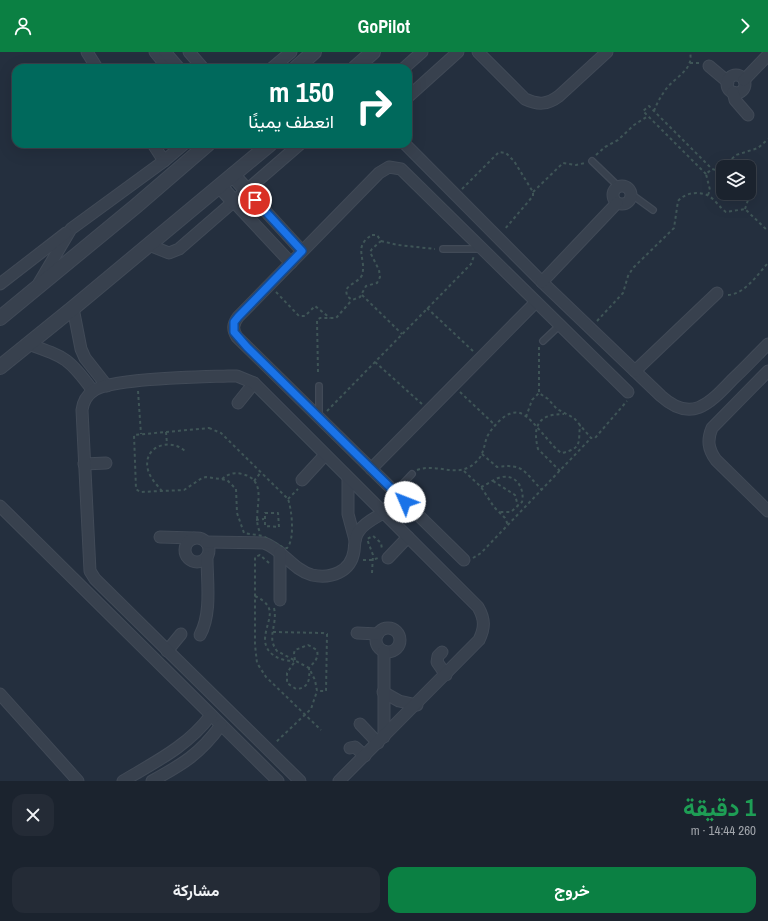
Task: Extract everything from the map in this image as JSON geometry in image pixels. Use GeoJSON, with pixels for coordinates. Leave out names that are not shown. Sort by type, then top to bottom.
{"type":"FeatureCollection","features":[{"type":"Feature","properties":{"kind":"street"},"geometry":{"type":"LineString","coordinates":[[87,52],[94,64]]}},
{"type":"Feature","properties":{"kind":"street"},"geometry":{"type":"LineString","coordinates":[[156,52],[165,64]]}},
{"type":"Feature","properties":{"kind":"street"},"geometry":{"type":"LineString","coordinates":[[165,52],[176,64]]}},
{"type":"Feature","properties":{"kind":"street"},"geometry":{"type":"LineString","coordinates":[[189,52],[200,64]]}},
{"type":"Feature","properties":{"kind":"street"},"geometry":{"type":"LineString","coordinates":[[277,64],[291,52]]}},
{"type":"Feature","properties":{"kind":"street"},"geometry":{"type":"LineString","coordinates":[[300,64],[314,52]]}},
{"type":"Feature","properties":{"kind":"street"},"geometry":{"type":"LineString","coordinates":[[360,64],[373,52]]}},
{"type":"Feature","properties":{"kind":"street"},"geometry":{"type":"LineString","coordinates":[[408,64],[422,52]]}},
{"type":"Feature","properties":{"kind":"street"},"geometry":{"type":"LineString","coordinates":[[412,93],[458,52]]}},
{"type":"Feature","properties":{"kind":"street"},"geometry":{"type":"LineString","coordinates":[[478,52],[525,99],[534,103],[543,104],[552,101],[559,96],[607,52]]}},
{"type":"Feature","properties":{"kind":"street"},"geometry":{"type":"LineString","coordinates":[[733,92],[737,93],[744,88],[744,80],[768,55]]}},
{"type":"Feature","properties":{"kind":"street"},"geometry":{"type":"LineString","coordinates":[[709,66],[728,82],[728,86],[733,92],[735,100],[748,115]]}},
{"type":"Feature","properties":{"kind":"street"},"geometry":{"type":"LineString","coordinates":[[728,82],[733,76],[742,77],[744,80]]}},
{"type":"Feature","properties":{"kind":"street"},"geometry":{"type":"LineString","coordinates":[[156,148],[164,161]]}},
{"type":"Feature","properties":{"kind":"street"},"geometry":{"type":"LineString","coordinates":[[0,284],[179,148]]}},
{"type":"Feature","properties":{"kind":"street"},"geometry":{"type":"LineString","coordinates":[[0,318],[203,148]]}},
{"type":"Feature","properties":{"kind":"street"},"geometry":{"type":"LineString","coordinates":[[0,367],[265,148]]}},
{"type":"Feature","properties":{"kind":"street"},"geometry":{"type":"LineString","coordinates":[[149,245],[169,253],[179,249],[295,148]]}},
{"type":"Feature","properties":{"kind":"street"},"geometry":{"type":"LineString","coordinates":[[409,148],[542,282],[668,402],[680,408],[693,409],[710,403],[768,344]]}},
{"type":"Feature","properties":{"kind":"street"},"geometry":{"type":"LineString","coordinates":[[464,560],[242,343],[234,332],[234,322],[238,317],[290,263],[378,173],[389,168],[395,167],[401,169],[478,249],[536,302],[628,392]]}},
{"type":"Feature","properties":{"kind":"street"},"geometry":{"type":"LineString","coordinates":[[233,175],[302,251]]}},
{"type":"Feature","properties":{"kind":"street"},"geometry":{"type":"LineString","coordinates":[[220,186],[290,263]]}},
{"type":"Feature","properties":{"kind":"street"},"geometry":{"type":"LineString","coordinates":[[618,186],[627,187],[631,194],[630,198],[625,204],[616,203],[612,192],[618,186]]}},
{"type":"Feature","properties":{"kind":"street"},"geometry":{"type":"LineString","coordinates":[[542,282],[616,203]]}},
{"type":"Feature","properties":{"kind":"street"},"geometry":{"type":"LineString","coordinates":[[35,290],[72,229]]}},
{"type":"Feature","properties":{"kind":"street"},"geometry":{"type":"LineString","coordinates":[[635,371],[717,293]]}},
{"type":"Feature","properties":{"kind":"street"},"geometry":{"type":"LineString","coordinates":[[371,469],[536,302]]}},
{"type":"Feature","properties":{"kind":"street"},"geometry":{"type":"LineString","coordinates":[[73,308],[81,350],[85,358],[107,386]]}},
{"type":"Feature","properties":{"kind":"street"},"geometry":{"type":"LineString","coordinates":[[28,344],[67,360],[75,366],[93,391]]}},
{"type":"Feature","properties":{"kind":"street"},"geometry":{"type":"LineString","coordinates":[[768,371],[712,428],[709,436],[711,453],[716,460],[768,511]]}},
{"type":"Feature","properties":{"kind":"street"},"geometry":{"type":"LineString","coordinates":[[300,781],[167,651],[95,579],[90,572],[82,410],[85,399],[93,391],[107,386],[137,381],[228,376],[237,376],[254,383],[478,607],[482,613],[484,627],[479,640],[417,705],[339,781]]}},
{"type":"Feature","properties":{"kind":"street"},"geometry":{"type":"LineString","coordinates":[[238,403],[254,383]]}},
{"type":"Feature","properties":{"kind":"street"},"geometry":{"type":"LineString","coordinates":[[302,480],[325,455]]}},
{"type":"Feature","properties":{"kind":"street"},"geometry":{"type":"LineString","coordinates":[[84,464],[106,463]]}},
{"type":"Feature","properties":{"kind":"street"},"geometry":{"type":"LineString","coordinates":[[160,537],[194,538],[203,539],[206,542],[260,542],[271,546],[311,574],[332,575],[341,572],[348,566],[354,552],[355,540],[348,514],[348,478]]}},
{"type":"Feature","properties":{"kind":"street"},"geometry":{"type":"LineString","coordinates":[[0,506],[278,781]]}},
{"type":"Feature","properties":{"kind":"street"},"geometry":{"type":"LineString","coordinates":[[355,540],[361,528],[384,513]]}},
{"type":"Feature","properties":{"kind":"street"},"geometry":{"type":"LineString","coordinates":[[388,558],[408,537]]}},
{"type":"Feature","properties":{"kind":"street"},"geometry":{"type":"LineString","coordinates":[[194,538],[185,546],[186,555],[191,561],[195,562],[200,562],[207,558]]}},
{"type":"Feature","properties":{"kind":"street"},"geometry":{"type":"LineString","coordinates":[[200,635],[206,624],[207,614],[207,558],[209,550],[206,542]]}},
{"type":"Feature","properties":{"kind":"street"},"geometry":{"type":"LineString","coordinates":[[276,602],[280,552]]}},
{"type":"Feature","properties":{"kind":"street"},"geometry":{"type":"LineString","coordinates":[[384,629],[392,629],[398,634],[400,642],[392,651],[380,650],[376,642],[378,634],[384,629]]}},
{"type":"Feature","properties":{"kind":"street"},"geometry":{"type":"LineString","coordinates":[[167,651],[181,634]]}},
{"type":"Feature","properties":{"kind":"street"},"geometry":{"type":"LineString","coordinates":[[357,634],[378,634]]}},
{"type":"Feature","properties":{"kind":"street"},"geometry":{"type":"LineString","coordinates":[[381,740],[384,651]]}},
{"type":"Feature","properties":{"kind":"street"},"geometry":{"type":"LineString","coordinates":[[442,652],[438,656],[437,662],[446,675]]}},
{"type":"Feature","properties":{"kind":"street"},"geometry":{"type":"LineString","coordinates":[[383,692],[399,701],[417,705]]}},
{"type":"Feature","properties":{"kind":"street"},"geometry":{"type":"LineString","coordinates":[[0,694],[78,781]]}},
{"type":"Feature","properties":{"kind":"street"},"geometry":{"type":"LineString","coordinates":[[123,781],[176,750],[197,732],[211,715]]}},
{"type":"Feature","properties":{"kind":"street"},"geometry":{"type":"LineString","coordinates":[[360,724],[381,740]]}},
{"type":"Feature","properties":{"kind":"street"},"geometry":{"type":"LineString","coordinates":[[152,781],[191,758],[207,743],[221,725]]}},
{"type":"Feature","properties":{"kind":"street"},"geometry":{"type":"LineString","coordinates":[[350,748],[355,747],[365,756]]}},
{"type":"Feature","properties":{"kind":"lane"},"geometry":{"type":"LineString","coordinates":[[592,161],[618,186]]}},
{"type":"Feature","properties":{"kind":"lane"},"geometry":{"type":"LineString","coordinates":[[631,194],[653,210]]}},
{"type":"Feature","properties":{"kind":"lane"},"geometry":{"type":"LineString","coordinates":[[443,249],[478,249]]}},
{"type":"Feature","properties":{"kind":"lane"},"geometry":{"type":"LineString","coordinates":[[542,343],[560,325]]}},
{"type":"Feature","properties":{"kind":"lane"},"geometry":{"type":"LineString","coordinates":[[319,386],[319,419]]}},
{"type":"Feature","properties":{"kind":"lane"},"geometry":{"type":"LineString","coordinates":[[395,492],[414,472]]}},
{"type":"Feature","properties":{"kind":"path"},"geometry":{"type":"LineString","coordinates":[[654,111],[666,89],[688,69],[690,63],[690,52]]}},
{"type":"Feature","properties":{"kind":"path"},"geometry":{"type":"LineString","coordinates":[[708,195],[710,190],[706,174],[643,111],[648,106],[706,164],[712,169],[716,170]]}},
{"type":"Feature","properties":{"kind":"path"},"geometry":{"type":"LineString","coordinates":[[652,119],[656,114]]}},
{"type":"Feature","properties":{"kind":"path"},"geometry":{"type":"LineString","coordinates":[[498,237],[531,199],[533,192],[563,163],[580,165],[592,161],[605,147],[618,140],[634,124],[648,116]]}},
{"type":"Feature","properties":{"kind":"path"},"geometry":{"type":"LineString","coordinates":[[662,129],[666,124]]}},
{"type":"Feature","properties":{"kind":"path"},"geometry":{"type":"LineString","coordinates":[[676,144],[681,139]]}},
{"type":"Feature","properties":{"kind":"path"},"geometry":{"type":"LineString","coordinates":[[731,160],[736,155],[758,148],[768,139]]}},
{"type":"Feature","properties":{"kind":"path"},"geometry":{"type":"LineString","coordinates":[[456,195],[496,154],[502,152],[506,153],[514,161],[533,192]]}},
{"type":"Feature","properties":{"kind":"path"},"geometry":{"type":"LineString","coordinates":[[691,159],[696,154]]}},
{"type":"Feature","properties":{"kind":"path"},"geometry":{"type":"LineString","coordinates":[[701,169],[706,164]]}},
{"type":"Feature","properties":{"kind":"path"},"geometry":{"type":"LineString","coordinates":[[706,174],[712,169]]}},
{"type":"Feature","properties":{"kind":"path"},"geometry":{"type":"LineString","coordinates":[[590,328],[623,293],[630,272],[674,228],[676,206],[681,198],[693,193],[708,195],[726,212],[745,210],[768,231]]}},
{"type":"Feature","properties":{"kind":"path"},"geometry":{"type":"LineString","coordinates":[[745,210],[748,200]]}},
{"type":"Feature","properties":{"kind":"path"},"geometry":{"type":"LineString","coordinates":[[352,300],[347,296],[346,290],[361,277],[363,268],[360,256],[362,246],[372,235],[377,235],[381,241],[398,245],[436,249]]}},
{"type":"Feature","properties":{"kind":"path"},"geometry":{"type":"LineString","coordinates":[[318,372],[317,320],[320,318],[336,318],[352,300],[358,299],[366,286],[377,283],[380,277],[379,270],[370,252],[381,241]]}},
{"type":"Feature","properties":{"kind":"path"},"geometry":{"type":"LineString","coordinates":[[319,419],[471,264],[478,249]]}},
{"type":"Feature","properties":{"kind":"path"},"geometry":{"type":"LineString","coordinates":[[717,293],[729,295],[739,293],[768,263]]}},
{"type":"Feature","properties":{"kind":"path"},"geometry":{"type":"LineString","coordinates":[[269,286],[299,316],[305,316],[315,306],[330,318]]}},
{"type":"Feature","properties":{"kind":"path"},"geometry":{"type":"LineString","coordinates":[[362,294],[402,334]]}},
{"type":"Feature","properties":{"kind":"path"},"geometry":{"type":"LineString","coordinates":[[427,308],[481,357]]}},
{"type":"Feature","properties":{"kind":"path"},"geometry":{"type":"LineString","coordinates":[[526,418],[532,400],[539,393],[538,352],[542,343]]}},
{"type":"Feature","properties":{"kind":"path"},"geometry":{"type":"LineString","coordinates":[[375,362],[429,410]]}},
{"type":"Feature","properties":{"kind":"path"},"geometry":{"type":"LineString","coordinates":[[137,381],[141,434]]}},
{"type":"Feature","properties":{"kind":"path"},"geometry":{"type":"LineString","coordinates":[[453,386],[496,426]]}},
{"type":"Feature","properties":{"kind":"path"},"geometry":{"type":"LineString","coordinates":[[464,560],[481,553],[591,438],[595,438],[627,401],[628,392]]}},
{"type":"Feature","properties":{"kind":"path"},"geometry":{"type":"LineString","coordinates":[[539,393],[557,409],[567,414],[580,424],[591,438]]}},
{"type":"Feature","properties":{"kind":"path"},"geometry":{"type":"LineString","coordinates":[[464,471],[478,460],[482,454],[488,436],[502,419],[515,412],[522,413],[545,435],[556,450],[562,452],[574,449],[578,445],[580,440],[580,424]]}},
{"type":"Feature","properties":{"kind":"path"},"geometry":{"type":"LineString","coordinates":[[560,471],[538,449],[537,427],[540,419],[550,414],[567,414]]}},
{"type":"Feature","properties":{"kind":"path"},"geometry":{"type":"LineString","coordinates":[[209,428],[216,430],[288,499],[292,509],[289,546],[284,548],[263,536],[244,533],[237,513],[236,489],[231,482],[204,477],[184,490],[140,492],[135,486],[133,436],[141,434],[209,428]]}},
{"type":"Feature","properties":{"kind":"path"},"geometry":{"type":"LineString","coordinates":[[166,432],[167,444]]}},
{"type":"Feature","properties":{"kind":"path"},"geometry":{"type":"LineString","coordinates":[[162,491],[148,472],[147,464],[153,450],[167,444],[180,447],[185,452]]}},
{"type":"Feature","properties":{"kind":"path"},"geometry":{"type":"LineString","coordinates":[[482,454],[497,467],[512,465],[518,466],[542,490]]}},
{"type":"Feature","properties":{"kind":"path"},"geometry":{"type":"LineString","coordinates":[[414,472],[424,469],[464,471],[481,487],[508,525]]}},
{"type":"Feature","properties":{"kind":"path"},"geometry":{"type":"LineString","coordinates":[[254,481],[261,472]]}},
{"type":"Feature","properties":{"kind":"path"},"geometry":{"type":"LineString","coordinates":[[221,479],[230,474],[237,473],[246,475],[254,481],[259,493],[256,520],[258,528],[263,536]]}},
{"type":"Feature","properties":{"kind":"path"},"geometry":{"type":"LineString","coordinates":[[481,487],[504,476],[517,481],[523,492],[523,498],[518,507],[511,512],[500,512]]}},
{"type":"Feature","properties":{"kind":"path"},"geometry":{"type":"LineString","coordinates":[[493,481],[515,495],[519,503],[518,507]]}},
{"type":"Feature","properties":{"kind":"path"},"geometry":{"type":"LineString","coordinates":[[265,513],[278,513],[279,526],[266,527],[264,525],[264,520],[265,513]]}},
{"type":"Feature","properties":{"kind":"path"},"geometry":{"type":"LineString","coordinates":[[256,520],[264,520]]}},
{"type":"Feature","properties":{"kind":"path"},"geometry":{"type":"LineString","coordinates":[[372,560],[381,554],[382,548],[381,543],[373,536],[367,539],[372,550],[372,560],[372,573]]}},
{"type":"Feature","properties":{"kind":"path"},"geometry":{"type":"LineString","coordinates":[[271,567],[265,558],[258,555],[255,557],[255,645],[257,663],[266,677],[321,730]]}},
{"type":"Feature","properties":{"kind":"path"},"geometry":{"type":"LineString","coordinates":[[255,596],[262,599],[270,612],[265,639],[268,650],[283,661],[303,663],[309,668],[315,680],[317,691],[313,705],[305,715],[268,750]]}},
{"type":"Feature","properties":{"kind":"path"},"geometry":{"type":"LineString","coordinates":[[276,602],[276,617],[272,642],[277,651],[295,661]]}},
{"type":"Feature","properties":{"kind":"path"},"geometry":{"type":"LineString","coordinates":[[273,632],[327,634],[326,691],[317,691]]}},
{"type":"Feature","properties":{"kind":"path"},"geometry":{"type":"LineString","coordinates":[[308,645],[313,646],[318,655],[317,660],[309,668],[309,682],[306,686],[296,690],[291,687],[286,678],[287,673],[295,661],[295,650],[308,645]]}},
{"type":"Feature","properties":{"kind":"route"},"geometry":{"type":"LineString","coordinates":[[255,200],[302,251],[238,317],[234,322],[234,332],[237,337],[319,419],[405,502]]}}]}
